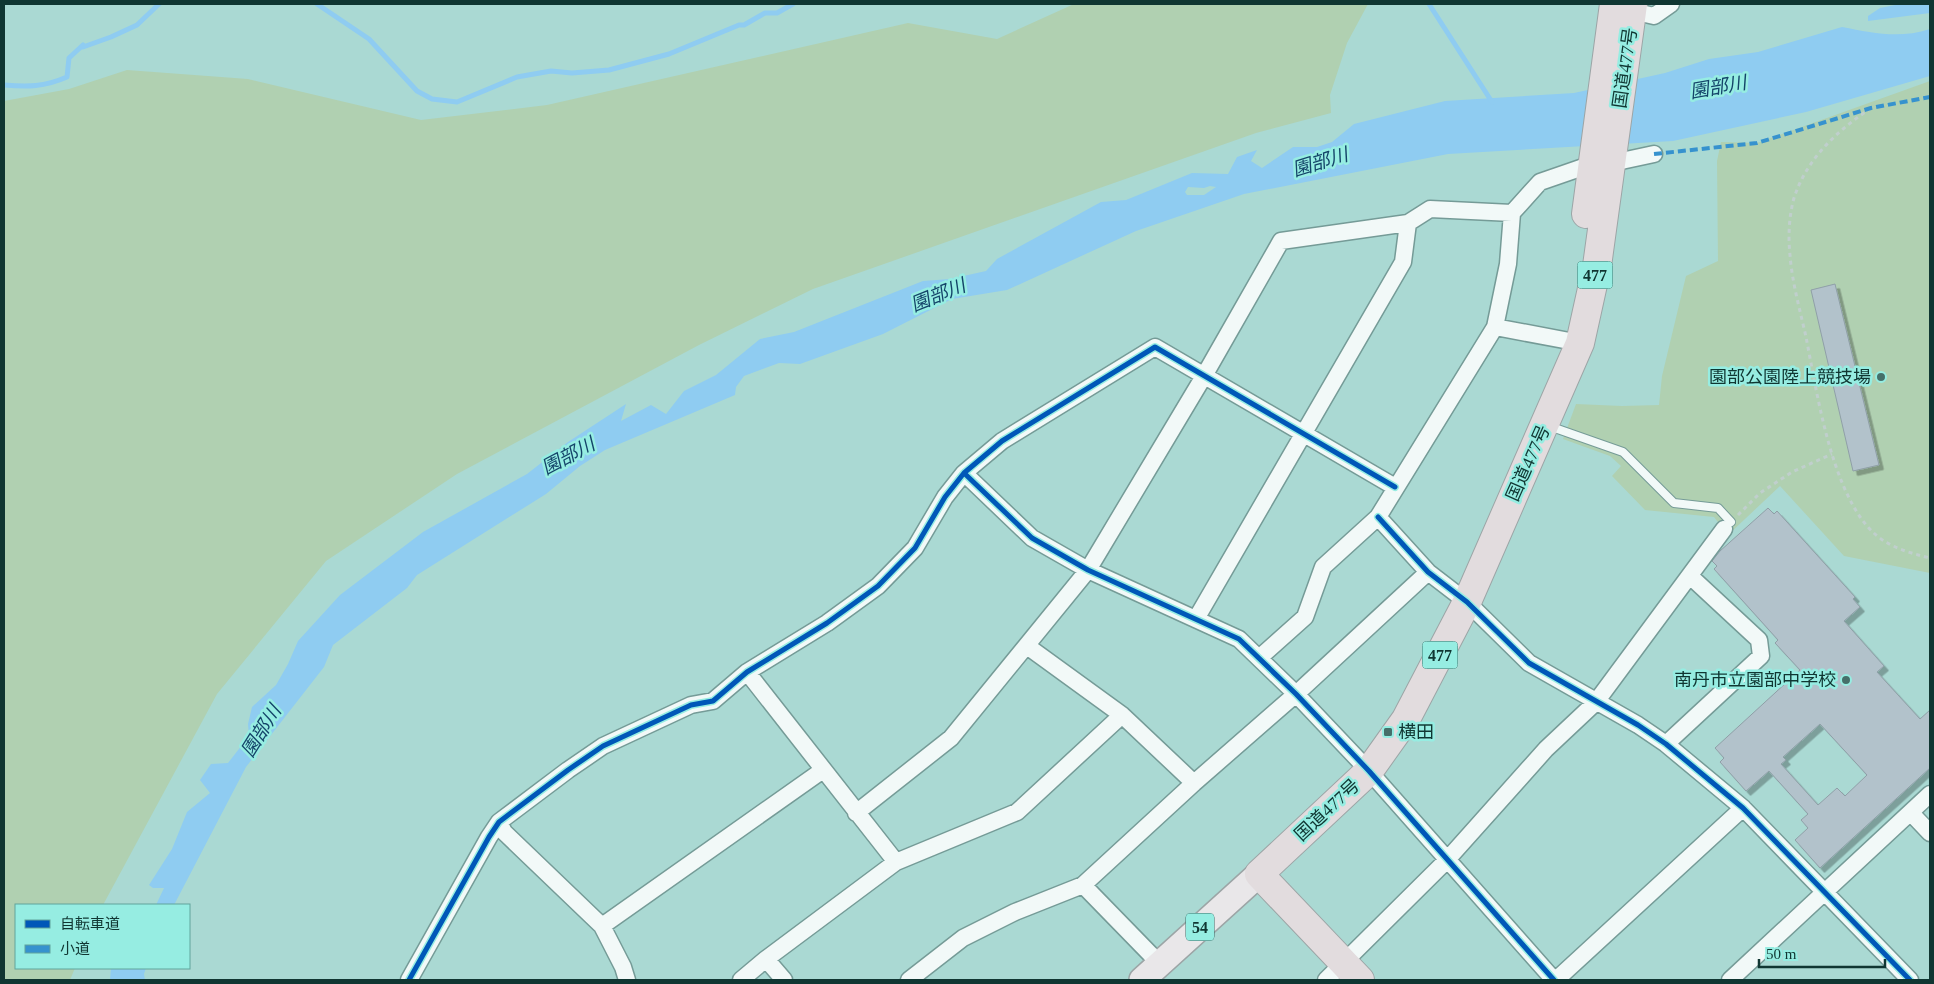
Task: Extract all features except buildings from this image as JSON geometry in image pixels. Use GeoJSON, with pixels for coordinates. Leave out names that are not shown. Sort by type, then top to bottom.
{"type":"FeatureCollection","features":[{"type":"Feature","properties":{"kind":"highway","name":"国道477号"},"geometry":{"type":"LineString","coordinates":[[1259,874],[1369,771],[1406,719],[1467,602],[1558,394],[1574,342],[1575,301],[1603,158],[1625,6]]}},
{"type":"Feature","properties":{"kind":"highway"},"geometry":{"type":"LineString","coordinates":[[1259,874],[1343,975]]}},
{"type":"Feature","properties":{"kind":"main road","name":"54"},"geometry":{"type":"LineString","coordinates":[[1142,980],[1259,874]]}},
{"type":"Feature","properties":{"kind":"street"},"geometry":{"type":"LineString","coordinates":[[1625,6],[1654,16],[1671,4]]}},
{"type":"Feature","properties":{"kind":"street"},"geometry":{"type":"LineString","coordinates":[[1259,658],[1306,617],[1323,567],[1378,517],[1495,327],[1508,264],[1512,212],[1540,182],[1603,158],[1654,154]]}},
{"type":"Feature","properties":{"kind":"street"},"geometry":{"type":"LineString","coordinates":[[856,813],[951,738],[1088,570],[1204,376],[1281,241],[1408,223],[1430,209],[1512,212]]}},
{"type":"Feature","properties":{"kind":"street"},"geometry":{"type":"LineString","coordinates":[[1196,619],[1403,262],[1408,223]]}},
{"type":"Feature","properties":{"kind":"street"},"geometry":{"type":"LineString","coordinates":[[1495,327],[1574,342]]}},
{"type":"Feature","properties":{"kind":"street"},"geometry":{"type":"LineString","coordinates":[[409,980],[499,822],[603,746],[691,705],[713,701],[747,672],[827,623],[878,586],[914,548],[945,497],[964,473],[1002,441],[1155,347],[1395,487]]}},
{"type":"Feature","properties":{"kind":"street"},"geometry":{"type":"LineString","coordinates":[[964,473],[1032,538],[1088,570],[1239,639],[1296,694],[1369,771],[1446,861],[1555,980],[1743,808]]}},
{"type":"Feature","properties":{"kind":"street"},"geometry":{"type":"LineString","coordinates":[[1378,517],[1428,572],[1467,602],[1529,663],[1638,725],[1666,744],[1743,808],[1826,891],[1909,980]]}},
{"type":"Feature","properties":{"kind":"street"},"geometry":{"type":"LineString","coordinates":[[1343,975],[1546,749],[1596,702],[1727,526]]}},
{"type":"Feature","properties":{"kind":"street"},"geometry":{"type":"LineString","coordinates":[[909,980],[963,938],[1015,912],[1083,885],[1194,783],[1296,694],[1428,572]]}},
{"type":"Feature","properties":{"kind":"street"},"geometry":{"type":"LineString","coordinates":[[1666,744],[1761,656],[1759,640],[1690,576]]}},
{"type":"Feature","properties":{"kind":"street"},"geometry":{"type":"LineString","coordinates":[[1027,646],[1122,715],[1194,783]]}},
{"type":"Feature","properties":{"kind":"street"},"geometry":{"type":"LineString","coordinates":[[747,672],[896,862]]}},
{"type":"Feature","properties":{"kind":"street"},"geometry":{"type":"LineString","coordinates":[[741,980],[766,959],[896,862],[1017,812],[1122,715]]}},
{"type":"Feature","properties":{"kind":"street"},"geometry":{"type":"LineString","coordinates":[[602,926],[823,770]]}},
{"type":"Feature","properties":{"kind":"street"},"geometry":{"type":"LineString","coordinates":[[1730,980],[1930,794]]}},
{"type":"Feature","properties":{"kind":"street"},"geometry":{"type":"LineString","coordinates":[[1911,813],[1930,833]]}},
{"type":"Feature","properties":{"kind":"street"},"geometry":{"type":"LineString","coordinates":[[499,822],[504,832],[602,926],[623,967],[627,980]]}},
{"type":"Feature","properties":{"kind":"street"},"geometry":{"type":"LineString","coordinates":[[1083,885],[1160,963]]}},
{"type":"Feature","properties":{"kind":"street"},"geometry":{"type":"LineString","coordinates":[[766,959],[784,980]]}},
{"type":"Feature","properties":{"kind":"lane"},"geometry":{"type":"LineString","coordinates":[[1544,424],[1623,452],[1674,503],[1718,508],[1727,526]]}},
{"type":"Feature","properties":{"kind":"path"},"geometry":{"type":"LineString","coordinates":[[1871,108],[1847,124],[1815,157],[1804,176],[1794,199],[1790,223],[1790,256],[1832,454],[1856,510],[1882,542],[1902,551],[1930,558]]}},
{"type":"Feature","properties":{"kind":"path"},"geometry":{"type":"LineString","coordinates":[[1727,526],[1760,493],[1792,472],[1832,454]]}},
{"type":"Feature","properties":{"kind":"green space"},"geometry":{"type":"Polygon","coordinates":[[[1074,4],[1368,4],[1347,43],[1330,95],[1331,113],[1256,133],[813,289],[699,345],[457,474],[326,561],[217,694],[104,904],[15,904],[15,969],[75,969],[70,980],[4,980],[4,101],[69,89],[127,70],[248,79],[421,120],[547,105],[908,23],[997,39],[1074,4]]]}},
{"type":"Feature","properties":{"kind":"green space"},"geometry":{"type":"Polygon","coordinates":[[[1930,81],[1930,573],[1844,556],[1780,486],[1728,535],[1714,517],[1645,510],[1612,476],[1621,466],[1610,456],[1563,439],[1576,404],[1659,405],[1662,376],[1686,276],[1718,261],[1717,161],[1721,142],[1757,143],[1930,81]]]}},
{"type":"Feature","properties":{"kind":"water"},"geometry":{"type":"Polygon","coordinates":[[[1900,4],[1930,4],[1930,13],[1868,21],[1868,16],[1880,8],[1900,4]]]}},
{"type":"Feature","properties":{"kind":"water","name":"園部川"},"geometry":{"type":"Polygon","coordinates":[[[1842,27],[1875,33],[1897,34],[1908,34],[1930,29],[1930,76],[1806,112],[1673,141],[1448,154],[1244,194],[1136,231],[1007,290],[952,299],[883,334],[800,364],[779,363],[744,376],[736,387],[735,395],[605,450],[580,466],[546,494],[417,575],[407,588],[333,645],[324,667],[246,767],[175,904],[156,904],[164,888],[153,888],[149,885],[172,849],[187,812],[210,793],[200,780],[211,764],[228,763],[249,736],[248,724],[252,707],[276,685],[298,641],[340,595],[423,532],[527,474],[568,442],[626,404],[621,421],[651,405],[666,414],[684,391],[716,375],[760,339],[794,332],[923,281],[950,279],[986,271],[997,259],[1101,202],[1126,200],[1192,173],[1228,174],[1237,157],[1257,150],[1251,161],[1262,168],[1293,147],[1317,147],[1332,142],[1354,124],[1445,101],[1574,93],[1665,73],[1709,59],[1758,52],[1842,27]],[[1188,187],[1185,192],[1187,195],[1204,195],[1216,187],[1188,187]]]}},
{"type":"Feature","properties":{"kind":"water"},"geometry":{"type":"Polygon","coordinates":[[[111,969],[146,969],[145,980],[110,980],[111,969]]]}},
{"type":"Feature","properties":{"kind":"waterway"},"geometry":{"type":"LineString","coordinates":[[4,85],[36,85],[51,83],[67,77],[69,58],[83,45],[83,47],[111,37],[137,25],[159,4]]}},
{"type":"Feature","properties":{"kind":"waterway"},"geometry":{"type":"LineString","coordinates":[[317,4],[369,39],[417,91],[432,99],[457,102],[517,77],[551,71],[572,73],[609,70],[669,54],[739,25],[744,25],[765,13],[777,13],[793,4]]}},
{"type":"Feature","properties":{"kind":"waterway"},"geometry":{"type":"LineString","coordinates":[[1429,4],[1492,102]]}},
{"type":"Feature","properties":{"kind":"marked path"},"geometry":{"type":"LineString","coordinates":[[1654,154],[1757,143],[1871,108],[1930,97]]}},
{"type":"Feature","properties":{"kind":"cycle path"},"geometry":{"type":"LineString","coordinates":[[409,980],[499,822],[603,746],[691,705],[713,701],[747,672],[827,623],[878,586],[915,548],[945,497],[964,473],[1002,441],[1155,347],[1395,487]]}},
{"type":"Feature","properties":{"kind":"cycle path"},"geometry":{"type":"LineString","coordinates":[[964,473],[1032,538],[1088,570],[1239,639],[1296,694],[1369,771],[1554,980]]}},
{"type":"Feature","properties":{"kind":"cycle path"},"geometry":{"type":"LineString","coordinates":[[1378,517],[1428,572],[1467,602],[1529,663],[1638,725],[1666,744],[1743,808],[1910,980]]}},
{"type":"Feature","properties":{"kind":"place","name":"園部公園陸上競技場"},"geometry":{"type":"Point","coordinates":[1881,377]}},
{"type":"Feature","properties":{"kind":"place","name":"南丹市立園部中学校"},"geometry":{"type":"Point","coordinates":[1846,680]}},
{"type":"Feature","properties":{"kind":"place","name":"横田"},"geometry":{"type":"Point","coordinates":[1388,732]}}]}
